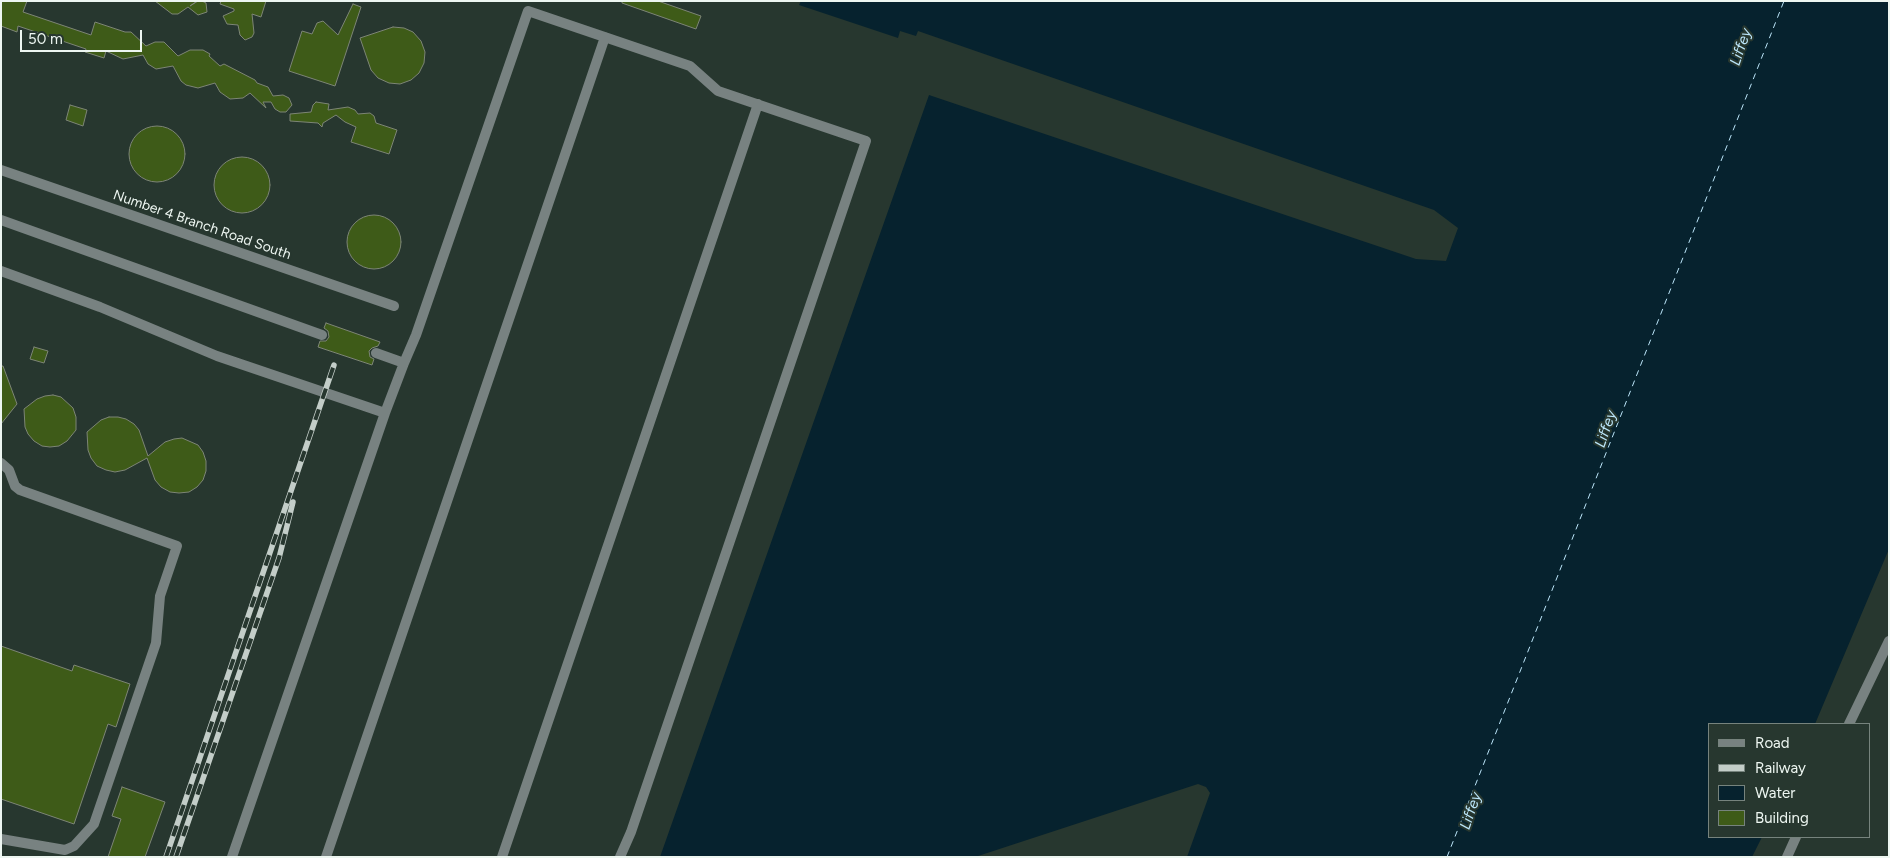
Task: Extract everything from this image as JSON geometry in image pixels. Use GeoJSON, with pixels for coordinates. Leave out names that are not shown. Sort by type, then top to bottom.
{"type":"FeatureCollection","features":[{"type":"Feature","properties":{"kind":"street"},"geometry":{"type":"LineString","coordinates":[[232,857],[385,413],[416,335],[528,11],[690,66],[718,91],[866,141],[631,832],[620,857]]}},
{"type":"Feature","properties":{"kind":"street"},"geometry":{"type":"LineString","coordinates":[[326,857],[605,37]]}},
{"type":"Feature","properties":{"kind":"street"},"geometry":{"type":"LineString","coordinates":[[502,857],[758,104]]}},
{"type":"Feature","properties":{"kind":"street","name":"Number 4 Branch Road South"},"geometry":{"type":"LineString","coordinates":[[1,170],[394,306]]}},
{"type":"Feature","properties":{"kind":"street"},"geometry":{"type":"LineString","coordinates":[[1,220],[322,334]]}},
{"type":"Feature","properties":{"kind":"street"},"geometry":{"type":"LineString","coordinates":[[1,271],[100,306],[217,356],[385,413]]}},
{"type":"Feature","properties":{"kind":"street"},"geometry":{"type":"LineString","coordinates":[[376,353],[404,363]]}},
{"type":"Feature","properties":{"kind":"street"},"geometry":{"type":"LineString","coordinates":[[1,463],[9,470],[15,486],[20,490],[177,546],[160,596],[156,642],[94,824],[74,846],[65,850],[1,839]]}},
{"type":"Feature","properties":{"kind":"street"},"geometry":{"type":"LineString","coordinates":[[1849,723],[1889,641]]}},
{"type":"Feature","properties":{"kind":"street"},"geometry":{"type":"LineString","coordinates":[[1787,857],[1796,838]]}},
{"type":"Feature","properties":{"kind":"water","name":"Liffey"},"geometry":{"type":"Polygon","coordinates":[[[801,1],[1889,1],[1889,549],[1815,723],[1708,723],[1708,838],[1762,838],[1752,857],[1187,857],[1210,793],[1206,787],[1198,784],[975,857],[660,857],[929,95],[1416,259],[1446,261],[1458,228],[1434,210],[918,31],[916,36],[900,31],[898,38],[799,5],[801,1]]]}},
{"type":"Feature","properties":{"kind":"building"},"geometry":{"type":"Polygon","coordinates":[[[1,1],[27,1],[23,12],[91,35],[95,22],[125,32],[131,32],[146,46],[155,42],[164,42],[178,56],[190,50],[203,50],[210,54],[209,56],[220,66],[224,64],[255,80],[257,83],[268,87],[273,96],[283,95],[289,98],[292,105],[286,112],[280,112],[275,109],[271,102],[263,102],[266,108],[250,93],[243,98],[230,99],[220,92],[215,83],[198,88],[186,85],[181,81],[173,66],[156,69],[148,64],[143,55],[123,59],[106,51],[104,58],[85,52],[86,49],[18,26],[17,32],[1,26],[1,1]]]}},
{"type":"Feature","properties":{"kind":"building"},"geometry":{"type":"Polygon","coordinates":[[[155,1],[197,1],[190,6],[198,1],[202,1],[206,3],[207,12],[198,15],[188,7],[178,14],[172,14],[155,1]]]}},
{"type":"Feature","properties":{"kind":"building"},"geometry":{"type":"Polygon","coordinates":[[[221,1],[266,1],[261,17],[252,14],[254,33],[252,37],[245,40],[240,35],[238,25],[227,24],[223,16],[234,11],[234,9],[220,4],[221,1]]]}},
{"type":"Feature","properties":{"kind":"building"},"geometry":{"type":"Polygon","coordinates":[[[622,1],[658,1],[701,16],[696,29],[622,3],[622,1]]]}},
{"type":"Feature","properties":{"kind":"building"},"geometry":{"type":"Polygon","coordinates":[[[353,4],[361,7],[335,86],[289,71],[302,31],[312,34],[317,23],[323,21],[338,35],[353,4]]]}},
{"type":"Feature","properties":{"kind":"building"},"geometry":{"type":"Polygon","coordinates":[[[393,27],[404,28],[413,32],[421,41],[425,52],[424,63],[419,73],[411,80],[400,84],[389,83],[378,78],[371,70],[360,38],[393,27]]]}},
{"type":"Feature","properties":{"kind":"building"},"geometry":{"type":"Polygon","coordinates":[[[316,102],[329,104],[328,110],[348,107],[355,110],[358,114],[370,113],[374,116],[376,123],[397,130],[389,154],[351,142],[356,127],[336,115],[323,123],[322,127],[318,123],[290,121],[290,114],[311,112],[316,102]]]}},
{"type":"Feature","properties":{"kind":"building"},"geometry":{"type":"Polygon","coordinates":[[[70,105],[87,110],[83,126],[66,120],[70,105]]]}},
{"type":"Feature","properties":{"kind":"building"},"geometry":{"type":"Polygon","coordinates":[[[151,126],[163,126],[177,134],[185,148],[183,165],[177,174],[163,182],[151,182],[141,177],[134,170],[129,160],[129,148],[134,138],[141,131],[151,126]]]}},
{"type":"Feature","properties":{"kind":"building"},"geometry":{"type":"Polygon","coordinates":[[[236,157],[248,157],[262,165],[270,179],[268,196],[262,205],[248,213],[236,213],[226,208],[219,201],[214,191],[214,179],[219,169],[226,162],[236,157]]]}},
{"type":"Feature","properties":{"kind":"building"},"geometry":{"type":"Polygon","coordinates":[[[369,215],[379,215],[389,219],[397,227],[401,242],[397,257],[389,265],[379,269],[369,269],[359,265],[351,257],[347,247],[347,237],[351,227],[359,219],[369,215]]]}},
{"type":"Feature","properties":{"kind":"building"},"geometry":{"type":"Polygon","coordinates":[[[326,323],[380,342],[378,346],[369,351],[370,357],[374,359],[372,365],[318,347],[320,341],[326,341],[329,337],[328,331],[324,328],[326,323]]]}},
{"type":"Feature","properties":{"kind":"building"},"geometry":{"type":"Polygon","coordinates":[[[34,347],[48,351],[44,363],[30,359],[34,347]]]}},
{"type":"Feature","properties":{"kind":"building"},"geometry":{"type":"Polygon","coordinates":[[[1,366],[3,366],[17,404],[1,424],[1,366]]]}},
{"type":"Feature","properties":{"kind":"building"},"geometry":{"type":"Polygon","coordinates":[[[53,395],[61,397],[73,408],[76,417],[76,430],[67,441],[59,446],[42,446],[28,434],[25,427],[24,409],[37,399],[53,395]]]}},
{"type":"Feature","properties":{"kind":"building"},"geometry":{"type":"Polygon","coordinates":[[[109,417],[126,419],[134,424],[139,430],[148,456],[165,442],[174,439],[182,438],[198,445],[206,461],[206,471],[203,480],[189,492],[170,492],[161,487],[155,480],[147,458],[125,470],[115,472],[97,466],[88,450],[87,432],[101,420],[109,417]]]}},
{"type":"Feature","properties":{"kind":"building"},"geometry":{"type":"Polygon","coordinates":[[[1,646],[72,671],[74,665],[130,684],[116,727],[108,724],[74,824],[1,799],[1,646]]]}},
{"type":"Feature","properties":{"kind":"building"},"geometry":{"type":"Polygon","coordinates":[[[122,787],[165,802],[145,857],[108,857],[121,819],[112,816],[122,787]]]}},
{"type":"Feature","properties":{"kind":"ferry route"},"geometry":{"type":"LineString","coordinates":[[1447,857],[1784,1]]}},
{"type":"Feature","properties":{"kind":"railway"},"geometry":{"type":"LineString","coordinates":[[166,857],[334,365]]}},
{"type":"Feature","properties":{"kind":"railway"},"geometry":{"type":"LineString","coordinates":[[176,857],[279,558],[293,502]]}}]}
